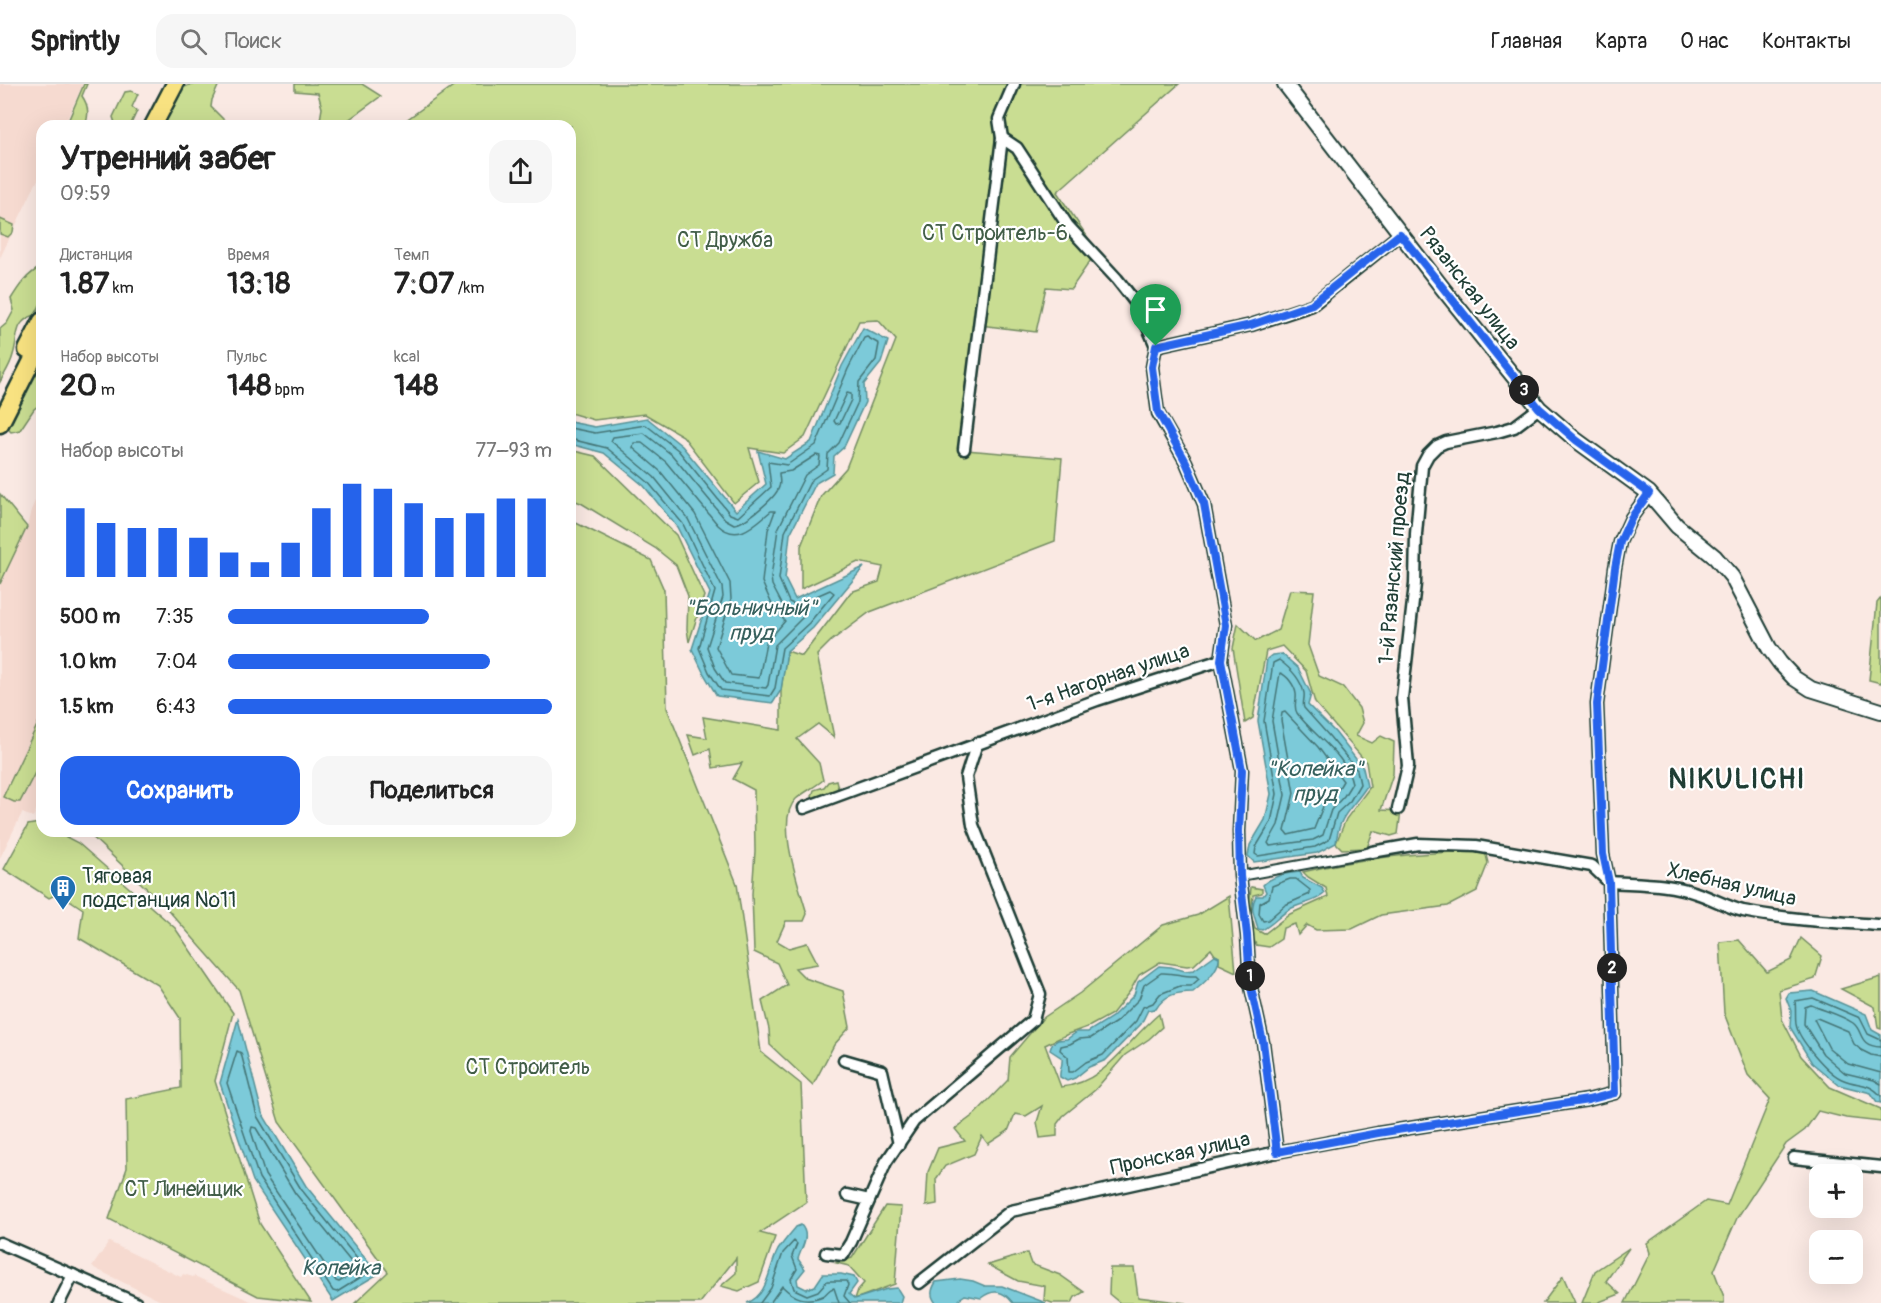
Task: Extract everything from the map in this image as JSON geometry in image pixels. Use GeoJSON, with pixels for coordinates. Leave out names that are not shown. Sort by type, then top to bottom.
{"type":"FeatureCollection","features":[{"type":"Feature","properties":{"kind":"main road"},"geometry":{"type":"LineString","coordinates":[[145,120],[163,84]]}},
{"type":"Feature","properties":{"kind":"main road"},"geometry":{"type":"LineString","coordinates":[[156,120],[175,84]]}},
{"type":"Feature","properties":{"kind":"main road"},"geometry":{"type":"LineString","coordinates":[[0,403],[36,333]]}},
{"type":"Feature","properties":{"kind":"main road"},"geometry":{"type":"LineString","coordinates":[[0,424],[36,353]]}},
{"type":"Feature","properties":{"kind":"street"},"geometry":{"type":"LineString","coordinates":[[964,448],[1002,138],[999,119],[1014,84]]}},
{"type":"Feature","properties":{"kind":"street","name":"Рязанская улица"},"geometry":{"type":"LineString","coordinates":[[1285,84],[1400,234],[1539,408],[1576,440],[1649,493],[1677,526],[1715,557],[1732,577],[1769,648],[1794,678],[1811,689],[1881,711]]}},
{"type":"Feature","properties":{"kind":"street"},"geometry":{"type":"LineString","coordinates":[[1002,138],[1017,148],[1068,226],[1117,279],[1138,306],[1156,346],[1152,367],[1158,412],[1186,462],[1204,504],[1226,625],[1221,660]]}},
{"type":"Feature","properties":{"kind":"street"},"geometry":{"type":"LineString","coordinates":[[1156,346],[1251,325],[1312,304],[1400,234]]}},
{"type":"Feature","properties":{"kind":"street","name":"1-й Рязанский проезд"},"geometry":{"type":"LineString","coordinates":[[1398,808],[1408,766],[1402,698],[1415,584],[1416,534],[1422,466],[1428,454],[1437,446],[1514,427],[1539,408]]}},
{"type":"Feature","properties":{"kind":"street"},"geometry":{"type":"LineString","coordinates":[[1609,882],[1603,854],[1597,704],[1620,542],[1631,518],[1649,493]]}},
{"type":"Feature","properties":{"kind":"street","name":"1-я Нагорная улица"},"geometry":{"type":"LineString","coordinates":[[804,808],[1097,700],[1221,660],[1242,770],[1239,831],[1240,876],[1250,983],[1263,1042],[1277,1152]]}},
{"type":"Feature","properties":{"kind":"street"},"geometry":{"type":"LineString","coordinates":[[826,1253],[843,1255],[851,1242],[886,1162],[914,1121],[1033,1020],[1040,994],[973,825],[966,777],[977,743]]}},
{"type":"Feature","properties":{"kind":"street"},"geometry":{"type":"LineString","coordinates":[[1240,876],[1418,844],[1476,846],[1592,866],[1609,882]]}},
{"type":"Feature","properties":{"kind":"street","name":"Хлебная улица"},"geometry":{"type":"LineString","coordinates":[[1609,882],[1665,886],[1695,892],[1740,910],[1768,915],[1801,920],[1881,925]]}},
{"type":"Feature","properties":{"kind":"street","name":"Пронская улица"},"geometry":{"type":"LineString","coordinates":[[919,1283],[1011,1210],[1277,1152],[1378,1133],[1588,1100],[1615,1093],[1609,882]]}},
{"type":"Feature","properties":{"kind":"street"},"geometry":{"type":"LineString","coordinates":[[844,1060],[882,1071],[899,1144]]}},
{"type":"Feature","properties":{"kind":"street"},"geometry":{"type":"LineString","coordinates":[[1794,1158],[1881,1167]]}},
{"type":"Feature","properties":{"kind":"street"},"geometry":{"type":"LineString","coordinates":[[847,1195],[870,1200]]}},
{"type":"Feature","properties":{"kind":"street"},"geometry":{"type":"LineString","coordinates":[[0,1243],[136,1303]]}},
{"type":"Feature","properties":{"kind":"street"},"geometry":{"type":"LineString","coordinates":[[58,1303],[73,1275]]}},
{"type":"Feature","properties":{"kind":"shaded area"},"geometry":{"type":"Polygon","coordinates":[[[0,84],[83,84],[67,120],[36,120],[36,183],[0,258],[0,84]]]}},
{"type":"Feature","properties":{"kind":"shaded area"},"geometry":{"type":"Polygon","coordinates":[[[36,499],[36,811],[33,817],[22,813],[0,858],[0,584],[27,527],[36,499]]]}},
{"type":"Feature","properties":{"kind":"shaded area"},"geometry":{"type":"Polygon","coordinates":[[[109,1242],[181,1277],[183,1274],[194,1276],[255,1303],[165,1303],[92,1267],[109,1242]]]}},
{"type":"Feature","properties":{"kind":"green space"},"geometry":{"type":"Polygon","coordinates":[[[84,84],[87,84],[82,96],[88,111],[86,120],[69,120],[84,84]]]}},
{"type":"Feature","properties":{"kind":"green space"},"geometry":{"type":"Polygon","coordinates":[[[192,84],[219,84],[211,107],[224,120],[161,120],[177,90],[192,84]]]}},
{"type":"Feature","properties":{"kind":"green space"},"geometry":{"type":"Polygon","coordinates":[[[295,84],[362,84],[381,96],[348,120],[320,120],[322,108],[318,93],[295,91],[295,84]]]}},
{"type":"Feature","properties":{"kind":"green space"},"geometry":{"type":"Polygon","coordinates":[[[456,84],[1179,84],[1057,192],[1097,251],[1071,289],[1046,287],[1036,332],[980,325],[966,450],[1062,458],[1055,541],[870,612],[831,641],[817,655],[834,737],[818,724],[797,739],[819,763],[823,780],[796,799],[790,809],[787,822],[788,838],[807,914],[804,921],[786,921],[777,941],[789,948],[807,943],[818,964],[795,968],[805,978],[843,991],[850,1027],[834,1045],[813,1085],[770,1045],[769,1029],[762,1001],[787,985],[777,963],[754,952],[752,894],[755,851],[754,790],[733,779],[742,763],[713,768],[710,749],[695,755],[688,735],[707,738],[703,717],[781,730],[781,690],[787,651],[802,656],[851,592],[879,582],[883,567],[858,562],[801,589],[801,546],[821,496],[846,468],[896,340],[878,320],[859,321],[805,437],[783,453],[749,448],[759,482],[734,503],[683,436],[645,414],[594,420],[576,415],[576,120],[406,120],[456,84]]]}},
{"type":"Feature","properties":{"kind":"green space"},"geometry":{"type":"Polygon","coordinates":[[[131,91],[138,94],[132,107],[137,111],[133,120],[114,120],[113,117],[125,92],[131,91]]]}},
{"type":"Feature","properties":{"kind":"green space"},"geometry":{"type":"Polygon","coordinates":[[[0,219],[14,225],[13,232],[8,237],[0,234],[0,219]]]}},
{"type":"Feature","properties":{"kind":"green space"},"geometry":{"type":"Polygon","coordinates":[[[36,270],[36,313],[20,326],[12,358],[0,382],[0,329],[7,323],[14,310],[11,299],[27,277],[36,270]]]}},
{"type":"Feature","properties":{"kind":"green space"},"geometry":{"type":"Polygon","coordinates":[[[36,366],[36,408],[20,430],[11,432],[6,427],[36,366]]]}},
{"type":"Feature","properties":{"kind":"green space"},"geometry":{"type":"Polygon","coordinates":[[[576,451],[595,456],[676,535],[704,596],[689,642],[688,596],[676,565],[655,548],[576,501],[576,451]]]}},
{"type":"Feature","properties":{"kind":"green space"},"geometry":{"type":"Polygon","coordinates":[[[0,494],[27,527],[0,584],[0,494]]]}},
{"type":"Feature","properties":{"kind":"green space","name":"СТ Строитель"},"geometry":{"type":"Polygon","coordinates":[[[576,523],[651,560],[664,590],[667,708],[737,884],[761,1052],[801,1084],[806,1202],[760,1233],[775,1237],[759,1282],[739,1291],[721,1286],[736,1273],[736,1258],[700,1303],[355,1303],[388,1272],[279,1122],[239,990],[162,903],[92,837],[576,837],[576,523]]]}},
{"type":"Feature","properties":{"kind":"green space"},"geometry":{"type":"Polygon","coordinates":[[[1290,590],[1314,591],[1308,645],[1319,676],[1343,687],[1359,708],[1363,723],[1356,736],[1372,743],[1381,736],[1394,742],[1393,774],[1381,810],[1401,811],[1398,834],[1391,836],[1373,831],[1367,848],[1342,849],[1336,843],[1346,819],[1370,787],[1366,762],[1315,703],[1306,671],[1282,646],[1266,651],[1253,718],[1245,723],[1233,648],[1238,624],[1256,641],[1278,630],[1290,590]]]}},
{"type":"Feature","properties":{"kind":"green space"},"geometry":{"type":"Polygon","coordinates":[[[1881,598],[1881,683],[1869,680],[1877,603],[1881,598]]]}},
{"type":"Feature","properties":{"kind":"green space"},"geometry":{"type":"Polygon","coordinates":[[[36,728],[36,771],[20,802],[3,797],[36,728]]]}},
{"type":"Feature","properties":{"kind":"green space"},"geometry":{"type":"Polygon","coordinates":[[[836,780],[839,792],[814,798],[812,796],[814,790],[836,780]]]}},
{"type":"Feature","properties":{"kind":"green space","name":"СТ Линейщик"},"geometry":{"type":"Polygon","coordinates":[[[36,824],[36,837],[66,837],[78,843],[175,928],[233,1013],[215,1081],[260,1224],[311,1302],[258,1296],[109,1219],[127,1168],[126,1099],[181,1088],[180,1018],[158,985],[79,938],[83,909],[59,893],[49,898],[4,869],[28,825],[36,824]]]}},
{"type":"Feature","properties":{"kind":"green space"},"geometry":{"type":"Polygon","coordinates":[[[1485,851],[1488,863],[1477,891],[1448,906],[1381,915],[1352,929],[1316,930],[1307,925],[1298,935],[1295,924],[1283,928],[1281,939],[1269,947],[1256,945],[1250,929],[1251,887],[1262,889],[1262,893],[1253,895],[1251,915],[1255,929],[1264,934],[1290,914],[1328,897],[1326,888],[1303,872],[1393,856],[1485,851]]]}},
{"type":"Feature","properties":{"kind":"green space"},"geometry":{"type":"Polygon","coordinates":[[[1229,896],[1236,972],[1219,964],[1219,957],[1211,949],[1194,965],[1160,962],[1139,975],[1112,1014],[1045,1045],[1061,1087],[1091,1078],[1115,1059],[1159,1014],[1162,1027],[1125,1055],[1095,1090],[1063,1116],[1057,1124],[1057,1136],[1040,1138],[1037,1122],[1042,1106],[1026,1116],[1015,1114],[1008,1131],[988,1144],[982,1136],[974,1154],[945,1166],[936,1179],[937,1204],[926,1206],[928,1172],[938,1148],[965,1141],[955,1129],[975,1114],[1008,1080],[1010,1057],[1043,1018],[1080,993],[1163,925],[1198,915],[1229,896]]]}},
{"type":"Feature","properties":{"kind":"green space"},"geometry":{"type":"Polygon","coordinates":[[[1801,938],[1822,956],[1815,979],[1779,990],[1782,1019],[1801,1056],[1830,1087],[1881,1109],[1881,1122],[1846,1118],[1818,1111],[1805,1130],[1786,1144],[1737,1218],[1714,1271],[1724,1303],[1625,1303],[1650,1253],[1647,1243],[1706,1201],[1727,1205],[1770,1099],[1748,1075],[1724,1013],[1720,942],[1739,940],[1767,972],[1791,960],[1801,938]]]}},
{"type":"Feature","properties":{"kind":"green space"},"geometry":{"type":"Polygon","coordinates":[[[1881,977],[1881,1029],[1878,1028],[1875,1007],[1841,989],[1881,977]]]}},
{"type":"Feature","properties":{"kind":"green space"},"geometry":{"type":"Polygon","coordinates":[[[885,1206],[901,1207],[895,1284],[855,1299],[864,1283],[849,1266],[836,1263],[852,1258],[885,1206]]]}},
{"type":"Feature","properties":{"kind":"green space"},"geometry":{"type":"Polygon","coordinates":[[[1629,1248],[1606,1281],[1620,1294],[1600,1303],[1582,1303],[1595,1271],[1629,1248]]]}},
{"type":"Feature","properties":{"kind":"green space"},"geometry":{"type":"Polygon","coordinates":[[[1027,1253],[1031,1264],[1060,1275],[1084,1292],[1075,1297],[1072,1303],[1052,1303],[1044,1300],[1045,1286],[1018,1281],[988,1265],[1027,1253]]]}},
{"type":"Feature","properties":{"kind":"green space"},"geometry":{"type":"Polygon","coordinates":[[[1110,1268],[1134,1268],[1138,1297],[1186,1303],[1120,1303],[1109,1294],[1110,1268]]]}},
{"type":"Feature","properties":{"kind":"green space"},"geometry":{"type":"Polygon","coordinates":[[[1563,1276],[1575,1303],[1543,1303],[1563,1276]]]}},
{"type":"Feature","properties":{"kind":"water","name":"\"Больничный\" пруд"},"geometry":{"type":"Polygon","coordinates":[[[863,328],[888,341],[881,363],[864,384],[865,402],[844,447],[834,456],[833,473],[816,483],[790,534],[785,579],[795,599],[864,567],[813,628],[787,651],[781,690],[773,703],[717,696],[692,649],[710,593],[677,527],[644,486],[604,453],[576,446],[576,423],[595,427],[647,418],[682,446],[736,511],[766,484],[758,451],[785,459],[811,442],[842,366],[863,328]]]}},
{"type":"Feature","properties":{"kind":"water","name":"\"Копейка\" пруд"},"geometry":{"type":"Polygon","coordinates":[[[1282,654],[1298,668],[1311,694],[1308,705],[1335,732],[1363,768],[1367,786],[1343,818],[1336,843],[1317,853],[1254,862],[1248,856],[1250,845],[1265,820],[1271,794],[1258,721],[1267,659],[1272,655],[1282,654]]]}},
{"type":"Feature","properties":{"kind":"water"},"geometry":{"type":"Polygon","coordinates":[[[1300,872],[1303,878],[1322,888],[1325,893],[1290,909],[1262,930],[1258,929],[1253,905],[1256,896],[1263,896],[1266,892],[1263,885],[1275,877],[1300,872]]]}},
{"type":"Feature","properties":{"kind":"water"},"geometry":{"type":"Polygon","coordinates":[[[1215,955],[1219,957],[1217,967],[1193,992],[1172,995],[1163,1000],[1156,1009],[1148,1010],[1141,1024],[1106,1060],[1089,1067],[1067,1081],[1060,1077],[1062,1058],[1050,1050],[1052,1044],[1058,1040],[1067,1039],[1077,1032],[1088,1032],[1112,1017],[1134,995],[1138,982],[1159,966],[1185,971],[1194,970],[1215,955]]]}},
{"type":"Feature","properties":{"kind":"water"},"geometry":{"type":"Polygon","coordinates":[[[1813,991],[1866,1014],[1872,1030],[1881,1035],[1881,1103],[1877,1102],[1871,1093],[1839,1085],[1812,1063],[1790,1027],[1791,1011],[1786,998],[1789,993],[1813,991]]]}},
{"type":"Feature","properties":{"kind":"water","name":"Копейка"},"geometry":{"type":"Polygon","coordinates":[[[238,1019],[262,1113],[306,1186],[378,1274],[333,1301],[253,1181],[220,1083],[238,1019]]]}},
{"type":"Feature","properties":{"kind":"water"},"geometry":{"type":"Polygon","coordinates":[[[801,1225],[805,1238],[798,1259],[805,1269],[797,1279],[798,1285],[806,1289],[815,1286],[823,1274],[841,1274],[854,1277],[857,1283],[849,1294],[855,1299],[897,1288],[902,1296],[900,1303],[747,1303],[760,1294],[778,1250],[796,1227],[801,1225]]]}},
{"type":"Feature","properties":{"kind":"water"},"geometry":{"type":"Polygon","coordinates":[[[960,1279],[985,1286],[1002,1286],[1046,1303],[1013,1303],[1006,1296],[994,1292],[981,1298],[965,1295],[959,1299],[963,1303],[936,1303],[932,1293],[936,1282],[960,1279]]]}},
{"type":"Feature","properties":{"kind":"place","name":"Тяговая подстанция №11"},"geometry":{"type":"Point","coordinates":[63,911]}},
{"type":"Feature","properties":{"kind":"district","name":"NIKULICHI"},"geometry":{"type":"Point","coordinates":[1737,779]}},
{"type":"Feature","properties":{"kind":"route"},"geometry":{"type":"LineString","coordinates":[[1400,234],[1539,408],[1576,440],[1649,493],[1631,518],[1620,542],[1597,704],[1603,854],[1609,882],[1615,1093],[1588,1100],[1378,1133],[1277,1152],[1263,1042],[1250,983],[1240,876],[1239,831],[1242,770],[1221,660],[1226,625],[1204,504],[1186,462],[1158,412],[1152,367],[1156,346],[1251,325],[1312,304],[1400,234]]}},
{"type":"Feature","properties":{"kind":"park label","name":"СТ Строитель-6"},"geometry":{"type":"Point","coordinates":[995,233]}},
{"type":"Feature","properties":{"kind":"park label","name":"СТ Дружба"},"geometry":{"type":"Point","coordinates":[725,240]}}]}
